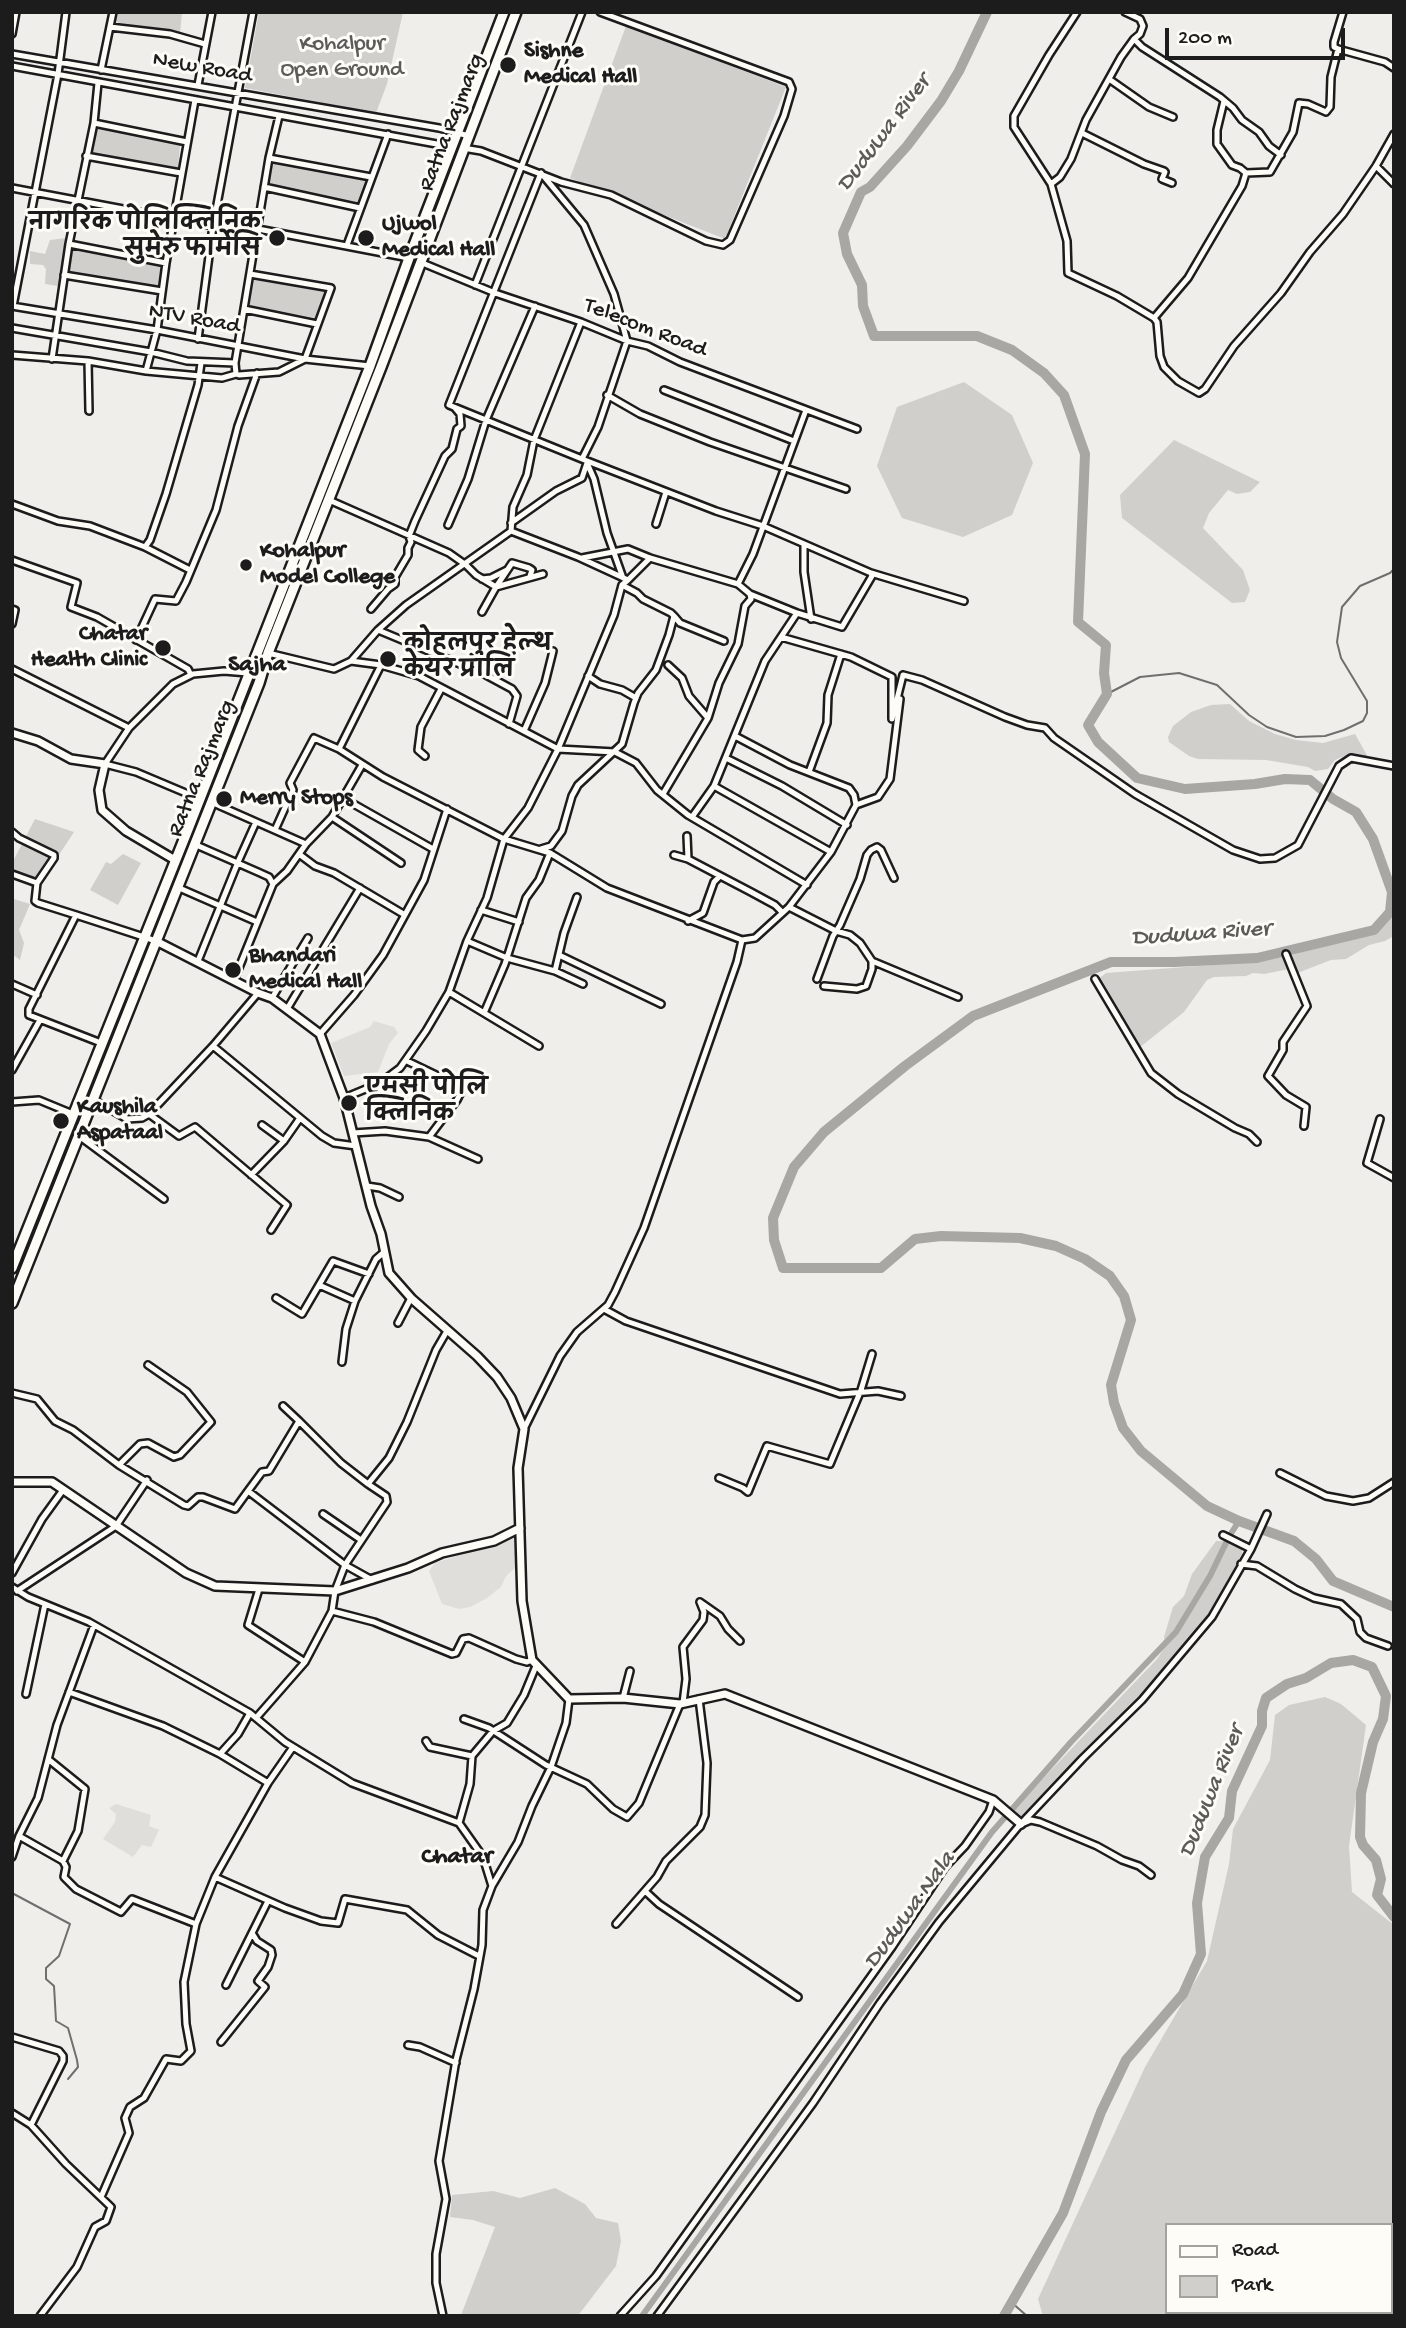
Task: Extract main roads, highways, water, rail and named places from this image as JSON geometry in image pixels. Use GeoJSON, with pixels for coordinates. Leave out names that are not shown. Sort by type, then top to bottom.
{"type":"FeatureCollection","features":[{"type":"Feature","properties":{"kind":"highway","name":"Ratna Rajmarg"},"geometry":{"type":"LineString","coordinates":[[12,1268],[370,366],[504,12]]}},
{"type":"Feature","properties":{"kind":"highway","name":"Ratna Rajmarg"},"geometry":{"type":"LineString","coordinates":[[12,1303],[258,682],[516,12]]}},
{"type":"Feature","properties":{"kind":"waterway","name":"Duduwa River"},"geometry":{"type":"LineString","coordinates":[[987,12],[959,71],[941,101],[907,146],[870,187],[861,192],[843,233],[847,254],[862,285],[863,306],[874,336],[977,336],[1012,350],[1044,373],[1064,395],[1085,454],[1078,622],[1106,645],[1104,673],[1107,694],[1088,725],[1098,742],[1137,778],[1185,789],[1285,779],[1310,780],[1333,799],[1356,812],[1373,839],[1392,892],[1390,912],[1374,930],[1257,958],[1111,962],[973,1016],[905,1066],[824,1132],[794,1167],[773,1218],[774,1240],[783,1268],[881,1268],[915,1239],[941,1236],[1020,1238],[1056,1246],[1085,1259],[1110,1276],[1124,1296],[1131,1320],[1111,1385],[1123,1428],[1141,1451],[1207,1506],[1294,1541],[1316,1559],[1333,1581],[1394,1607]]}},
{"type":"Feature","properties":{"kind":"waterway"},"geometry":{"type":"LineString","coordinates":[[1107,694],[1140,677],[1179,673],[1217,685],[1249,715],[1267,727],[1296,737],[1325,736],[1344,730],[1363,721],[1367,713],[1367,701],[1341,658],[1337,642],[1342,607],[1360,586],[1394,569]]}},
{"type":"Feature","properties":{"kind":"waterway","name":"Duduwa Nala"},"geometry":{"type":"LineString","coordinates":[[1230,1535],[1239,1521]]}},
{"type":"Feature","properties":{"kind":"waterway","name":"Duduwa Nala"},"geometry":{"type":"LineString","coordinates":[[642,2316],[992,1832],[1071,1742],[1176,1632],[1210,1576],[1226,1543]]}},
{"type":"Feature","properties":{"kind":"waterway","name":"Duduwa River"},"geometry":{"type":"LineString","coordinates":[[1004,2316],[1063,2213],[1101,2112],[1126,2060],[1183,1994],[1201,1954],[1197,1903],[1205,1857],[1229,1818],[1232,1791],[1262,1726],[1262,1711],[1266,1698],[1287,1684],[1306,1678],[1331,1663],[1353,1660],[1372,1667],[1386,1696],[1383,1719],[1373,1742],[1361,1793],[1360,1837],[1363,1845],[1376,1860],[1381,1879],[1377,1895],[1394,1917]]}},
{"type":"Feature","properties":{"kind":"waterway"},"geometry":{"type":"LineString","coordinates":[[12,1893],[70,1924],[59,1956],[46,1968],[46,1979],[54,1986],[56,2021],[68,2028],[77,2060],[78,2067],[68,2079]]}},
{"type":"Feature","properties":{"kind":"waterway"},"geometry":{"type":"LineString","coordinates":[[1011,2302],[1027,2316]]}},
{"type":"Feature","properties":{"kind":"place","name":"Sishne Medical Hall"},"geometry":{"type":"Point","coordinates":[508,65]}},
{"type":"Feature","properties":{"kind":"place","name":"नागरिक पोलिक्लिनिक सुमेरु फार्मेसि"},"geometry":{"type":"Point","coordinates":[277,238]}},
{"type":"Feature","properties":{"kind":"place","name":"Ujwol Medical Hall"},"geometry":{"type":"Point","coordinates":[366,238]}},
{"type":"Feature","properties":{"kind":"place","name":"Kohalpur Model College"},"geometry":{"type":"Point","coordinates":[246,565]}},
{"type":"Feature","properties":{"kind":"place","name":"Chatar Health Clinic"},"geometry":{"type":"Point","coordinates":[163,648]}},
{"type":"Feature","properties":{"kind":"place","name":"कोहलपुर हेल्थ केयर प्रालि"},"geometry":{"type":"Point","coordinates":[388,659]}},
{"type":"Feature","properties":{"kind":"place","name":"Merry Stops"},"geometry":{"type":"Point","coordinates":[224,799]}},
{"type":"Feature","properties":{"kind":"place","name":"Bhandari Medical Hall"},"geometry":{"type":"Point","coordinates":[233,970]}},
{"type":"Feature","properties":{"kind":"place","name":"एमसी पोलि क्लिनिक"},"geometry":{"type":"Point","coordinates":[349,1103]}},
{"type":"Feature","properties":{"kind":"place","name":"Kaushila Aspataal"},"geometry":{"type":"Point","coordinates":[61,1121]}},
{"type":"Feature","properties":{"kind":"district","name":"Sajha"},"geometry":{"type":"Point","coordinates":[257,666]}},
{"type":"Feature","properties":{"kind":"district","name":"Chatar"},"geometry":{"type":"Point","coordinates":[457,1858]}},
{"type":"Feature","properties":{"kind":"park label","name":"Kohalpur Open Ground"},"geometry":{"type":"Point","coordinates":[342,58]}}]}
